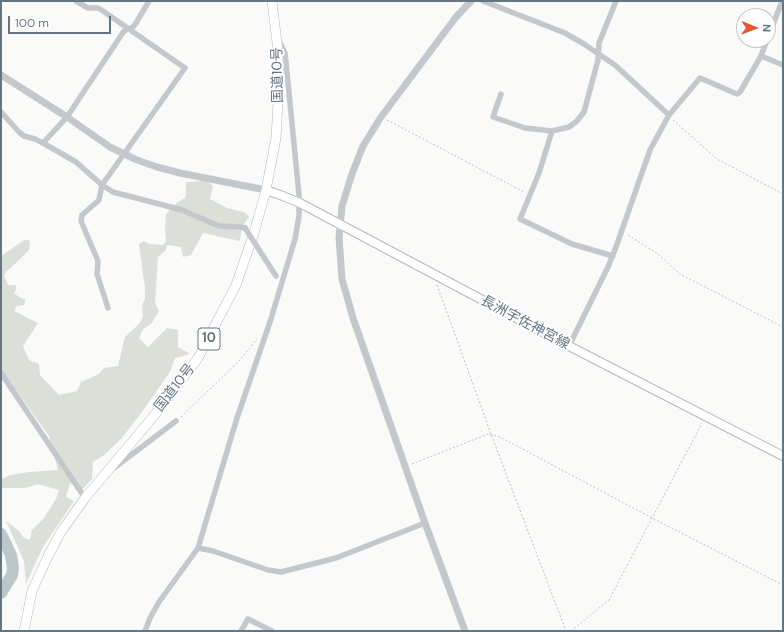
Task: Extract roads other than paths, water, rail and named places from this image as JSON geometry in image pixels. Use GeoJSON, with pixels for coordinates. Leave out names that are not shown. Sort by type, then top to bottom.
{"type":"FeatureCollection","features":[{"type":"Feature","properties":{"kind":"highway","name":"国道10号"},"geometry":{"type":"LineString","coordinates":[[24,631],[32,591],[61,532],[85,498],[163,405],[198,358],[207,344],[236,285],[254,233],[266,190],[273,154],[278,108],[279,74],[272,1]]}},
{"type":"Feature","properties":{"kind":"main road","name":"長洲宇佐神宮線"},"geometry":{"type":"LineString","coordinates":[[266,190],[300,203],[569,346],[783,456]]}},
{"type":"Feature","properties":{"kind":"street"},"geometry":{"type":"LineString","coordinates":[[76,1],[88,8],[98,8],[103,11],[185,68],[102,185],[99,200],[82,215],[81,218],[98,261],[98,276],[108,308]]}},
{"type":"Feature","properties":{"kind":"street"},"geometry":{"type":"LineString","coordinates":[[43,143],[67,117],[124,31],[133,27],[149,1]]}},
{"type":"Feature","properties":{"kind":"street"},"geometry":{"type":"LineString","coordinates":[[465,631],[425,523],[346,297],[341,265],[340,225],[342,206],[357,160],[371,131],[460,12],[471,1]]}},
{"type":"Feature","properties":{"kind":"street"},"geometry":{"type":"LineString","coordinates":[[482,1],[565,33],[584,44],[615,66],[668,115]]}},
{"type":"Feature","properties":{"kind":"street"},"geometry":{"type":"LineString","coordinates":[[502,94],[493,118],[525,128],[552,131],[569,126],[577,121],[584,112],[598,60],[599,43],[616,1]]}},
{"type":"Feature","properties":{"kind":"street"},"geometry":{"type":"LineString","coordinates":[[776,17],[782,1]]}},
{"type":"Feature","properties":{"kind":"street"},"geometry":{"type":"LineString","coordinates":[[145,631],[159,602],[198,548],[237,418],[270,322],[295,239],[300,203],[285,58],[282,47],[276,35]]}},
{"type":"Feature","properties":{"kind":"street"},"geometry":{"type":"LineString","coordinates":[[569,346],[613,256],[650,150],[668,115],[700,78],[739,94],[764,48]]}},
{"type":"Feature","properties":{"kind":"street"},"geometry":{"type":"LineString","coordinates":[[761,56],[783,65]]}},
{"type":"Feature","properties":{"kind":"street"},"geometry":{"type":"LineString","coordinates":[[1,75],[67,117],[101,141],[125,154],[157,168],[266,190]]}},
{"type":"Feature","properties":{"kind":"street"},"geometry":{"type":"LineString","coordinates":[[1,112],[19,132],[43,143],[76,162],[102,185],[113,192],[182,210],[219,226],[245,228],[281,284]]}},
{"type":"Feature","properties":{"kind":"street"},"geometry":{"type":"LineString","coordinates":[[552,131],[539,173],[529,194],[520,219],[572,244],[613,256]]}},
{"type":"Feature","properties":{"kind":"street"},"geometry":{"type":"LineString","coordinates":[[1,373],[85,498]]}},
{"type":"Feature","properties":{"kind":"street"},"geometry":{"type":"LineString","coordinates":[[107,473],[176,421]]}},
{"type":"Feature","properties":{"kind":"street"},"geometry":{"type":"LineString","coordinates":[[198,548],[213,551],[268,570],[281,572],[336,558],[425,523]]}},
{"type":"Feature","properties":{"kind":"street"},"geometry":{"type":"LineString","coordinates":[[241,631],[248,619],[272,631]]}},
{"type":"Feature","properties":{"kind":"waterway"},"geometry":{"type":"LineString","coordinates":[[1,534],[11,555],[13,568],[12,575],[1,593]]}}]}
